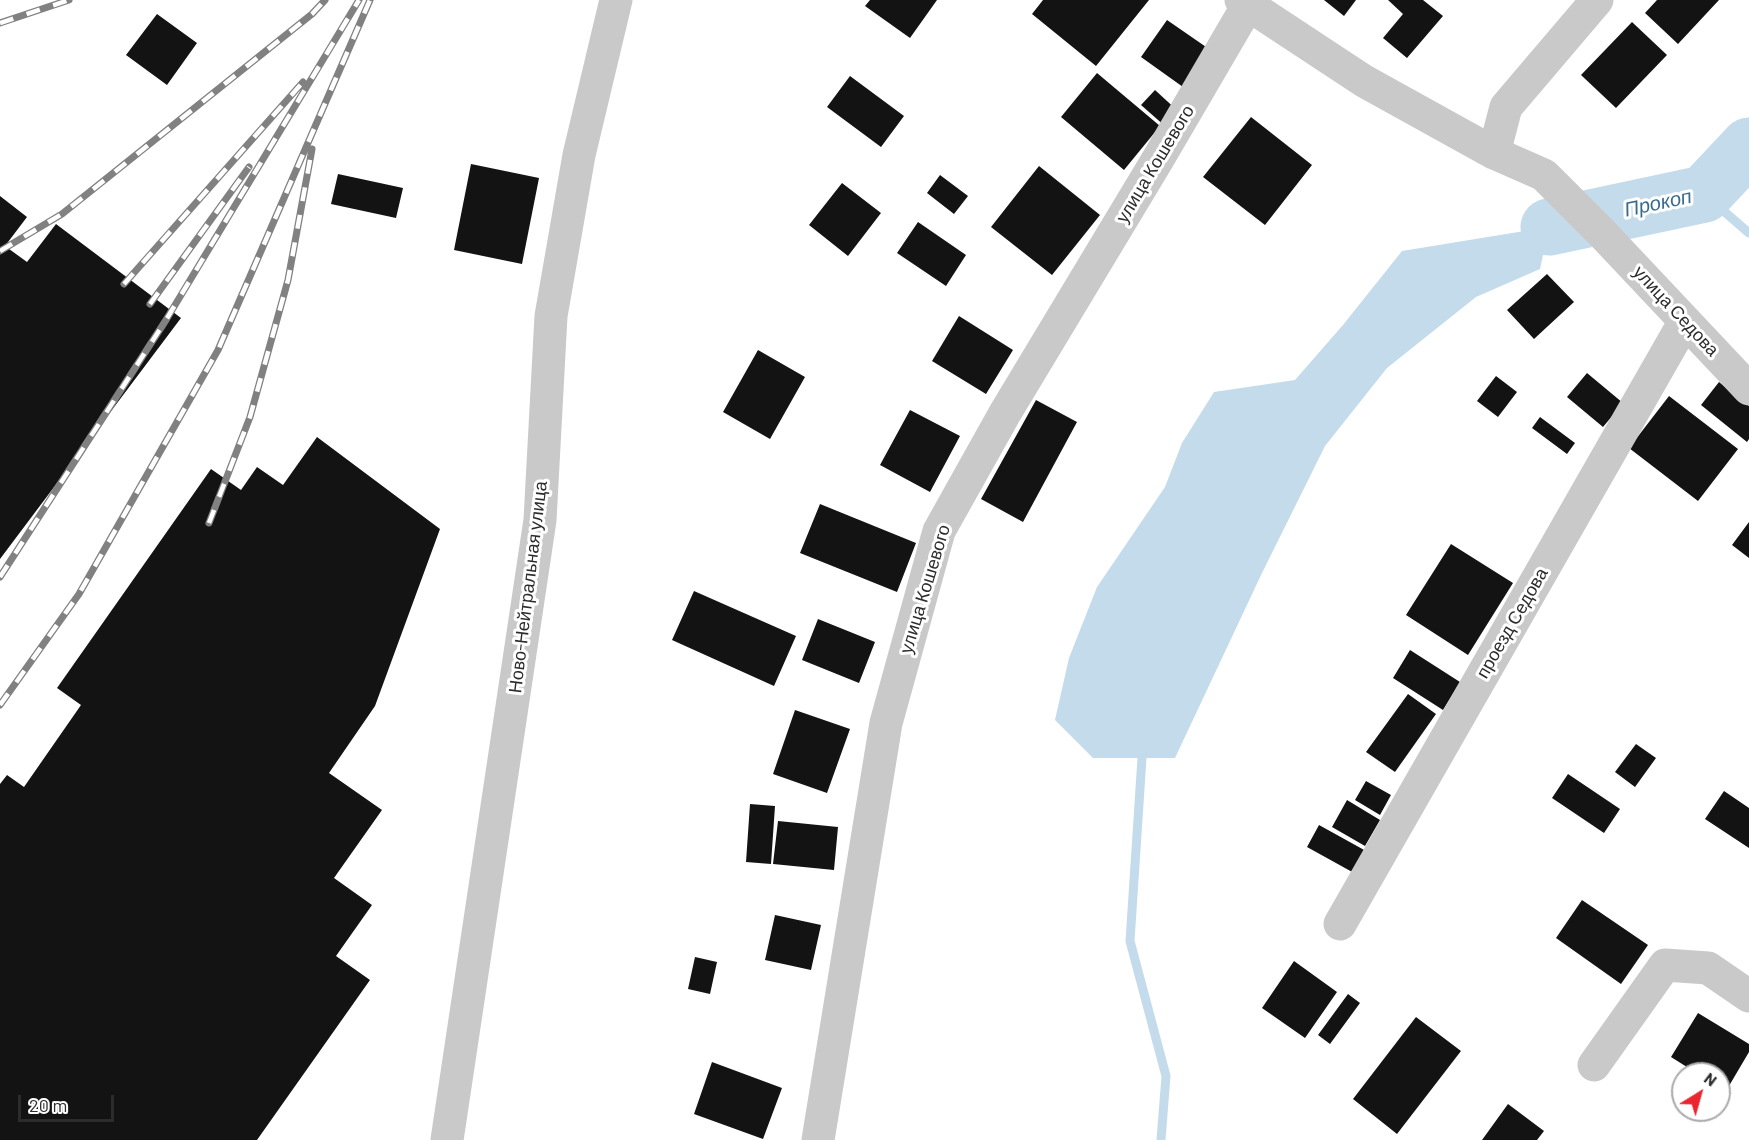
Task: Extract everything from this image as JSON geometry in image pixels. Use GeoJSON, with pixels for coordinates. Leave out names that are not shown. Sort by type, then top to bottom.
{"type":"FeatureCollection","features":[{"type":"Feature","properties":{"kind":"street","name":"Ново-Нейтральная улица"},"geometry":{"type":"LineString","coordinates":[[447,1140],[540,520],[551,316],[579,155],[616,0]]}},
{"type":"Feature","properties":{"kind":"street"},"geometry":{"type":"LineString","coordinates":[[1494,153],[1506,106],[1597,0]]}},
{"type":"Feature","properties":{"kind":"street","name":"улица Кошевого"},"geometry":{"type":"LineString","coordinates":[[818,1140],[886,723],[939,531],[1005,413],[1158,159],[1244,2],[1364,81],[1494,153],[1544,175],[1575,206]]}},
{"type":"Feature","properties":{"kind":"street","name":"улица Седова"},"geometry":{"type":"LineString","coordinates":[[1575,206],[1749,389]]}},
{"type":"Feature","properties":{"kind":"street","name":"проезд Седова"},"geometry":{"type":"LineString","coordinates":[[1340,924],[1685,321]]}},
{"type":"Feature","properties":{"kind":"street"},"geometry":{"type":"LineString","coordinates":[[1594,1065],[1665,965],[1708,968],[1749,996]]}},
{"type":"Feature","properties":{"kind":"water"},"geometry":{"type":"Polygon","coordinates":[[[1549,227],[1540,269],[1476,297],[1387,368],[1325,446],[1175,758],[1093,758],[1055,720],[1069,658],[1097,587],[1165,487],[1182,443],[1214,392],[1295,380],[1343,325],[1402,251],[1549,227]]]}},
{"type":"Feature","properties":{"kind":"building"},"geometry":{"type":"Polygon","coordinates":[[[870,0],[937,0],[910,38],[865,6],[870,0]]]}},
{"type":"Feature","properties":{"kind":"building"},"geometry":{"type":"Polygon","coordinates":[[[1043,0],[1149,0],[1096,66],[1032,14],[1043,0]]]}},
{"type":"Feature","properties":{"kind":"building"},"geometry":{"type":"Polygon","coordinates":[[[1324,0],[1356,0],[1344,16],[1324,0]]]}},
{"type":"Feature","properties":{"kind":"building"},"geometry":{"type":"Polygon","coordinates":[[[1388,0],[1423,0],[1443,16],[1407,58],[1383,38],[1403,14],[1388,0]]]}},
{"type":"Feature","properties":{"kind":"building"},"geometry":{"type":"Polygon","coordinates":[[[1657,0],[1719,0],[1678,44],[1645,13],[1657,0]]]}},
{"type":"Feature","properties":{"kind":"building"},"geometry":{"type":"Polygon","coordinates":[[[157,14],[197,43],[167,85],[126,55],[157,14]]]}},
{"type":"Feature","properties":{"kind":"building"},"geometry":{"type":"Polygon","coordinates":[[[1167,20],[1209,49],[1183,87],[1141,57],[1167,20]]]}},
{"type":"Feature","properties":{"kind":"building"},"geometry":{"type":"Polygon","coordinates":[[[1632,22],[1667,55],[1616,108],[1581,75],[1632,22]]]}},
{"type":"Feature","properties":{"kind":"building"},"geometry":{"type":"Polygon","coordinates":[[[1097,73],[1160,126],[1124,170],[1061,117],[1097,73]]]}},
{"type":"Feature","properties":{"kind":"building"},"geometry":{"type":"Polygon","coordinates":[[[850,76],[904,116],[881,147],[827,107],[850,76]]]}},
{"type":"Feature","properties":{"kind":"building"},"geometry":{"type":"Polygon","coordinates":[[[1155,90],[1179,112],[1166,127],[1141,105],[1155,90]]]}},
{"type":"Feature","properties":{"kind":"building"},"geometry":{"type":"Polygon","coordinates":[[[1251,117],[1312,165],[1265,225],[1203,177],[1251,117]]]}},
{"type":"Feature","properties":{"kind":"building"},"geometry":{"type":"Polygon","coordinates":[[[471,164],[539,178],[522,264],[454,250],[471,164]]]}},
{"type":"Feature","properties":{"kind":"building"},"geometry":{"type":"Polygon","coordinates":[[[1039,166],[1100,215],[1052,275],[991,227],[1039,166]]]}},
{"type":"Feature","properties":{"kind":"building"},"geometry":{"type":"Polygon","coordinates":[[[338,174],[403,188],[396,218],[331,204],[338,174]]]}},
{"type":"Feature","properties":{"kind":"building"},"geometry":{"type":"Polygon","coordinates":[[[940,175],[968,196],[954,214],[927,193],[940,175]]]}},
{"type":"Feature","properties":{"kind":"building"},"geometry":{"type":"Polygon","coordinates":[[[842,183],[881,213],[848,256],[809,225],[842,183]]]}},
{"type":"Feature","properties":{"kind":"building"},"geometry":{"type":"Polygon","coordinates":[[[0,196],[27,217],[5,246],[27,262],[56,224],[181,318],[0,559],[0,196]]]}},
{"type":"Feature","properties":{"kind":"building"},"geometry":{"type":"Polygon","coordinates":[[[918,222],[966,255],[946,286],[897,253],[918,222]]]}},
{"type":"Feature","properties":{"kind":"building"},"geometry":{"type":"Polygon","coordinates":[[[1547,274],[1574,302],[1534,339],[1507,310],[1547,274]]]}},
{"type":"Feature","properties":{"kind":"building"},"geometry":{"type":"Polygon","coordinates":[[[959,316],[1013,350],[986,394],[932,361],[959,316]]]}},
{"type":"Feature","properties":{"kind":"building"},"geometry":{"type":"Polygon","coordinates":[[[758,350],[805,377],[770,439],[723,412],[758,350]]]}},
{"type":"Feature","properties":{"kind":"building"},"geometry":{"type":"Polygon","coordinates":[[[1587,373],[1623,403],[1603,427],[1567,397],[1587,373]]]}},
{"type":"Feature","properties":{"kind":"building"},"geometry":{"type":"Polygon","coordinates":[[[1496,376],[1517,392],[1498,417],[1477,401],[1496,376]]]}},
{"type":"Feature","properties":{"kind":"building"},"geometry":{"type":"Polygon","coordinates":[[[1719,382],[1749,406],[1749,439],[1747,442],[1701,405],[1719,382]]]}},
{"type":"Feature","properties":{"kind":"building"},"geometry":{"type":"Polygon","coordinates":[[[1669,396],[1738,449],[1698,501],[1629,448],[1669,396]]]}},
{"type":"Feature","properties":{"kind":"building"},"geometry":{"type":"Polygon","coordinates":[[[1036,400],[1077,422],[1023,522],[981,499],[1036,400]]]}},
{"type":"Feature","properties":{"kind":"building"},"geometry":{"type":"Polygon","coordinates":[[[910,410],[960,436],[930,492],[880,465],[910,410]]]}},
{"type":"Feature","properties":{"kind":"building"},"geometry":{"type":"Polygon","coordinates":[[[1540,417],[1575,443],[1567,454],[1532,428],[1540,417]]]}},
{"type":"Feature","properties":{"kind":"building"},"geometry":{"type":"Polygon","coordinates":[[[317,437],[440,529],[375,706],[329,773],[382,810],[334,878],[372,905],[336,956],[370,980],[257,1140],[0,1140],[0,784],[7,775],[24,787],[81,705],[57,688],[211,469],[241,490],[257,467],[283,485],[317,437]]]}},
{"type":"Feature","properties":{"kind":"building"},"geometry":{"type":"Polygon","coordinates":[[[820,504],[916,543],[897,592],[800,553],[820,504]]]}},
{"type":"Feature","properties":{"kind":"building"},"geometry":{"type":"Polygon","coordinates":[[[1749,522],[1749,558],[1732,545],[1749,522]]]}},
{"type":"Feature","properties":{"kind":"building"},"geometry":{"type":"Polygon","coordinates":[[[1451,544],[1513,583],[1468,655],[1406,615],[1451,544]]]}},
{"type":"Feature","properties":{"kind":"building"},"geometry":{"type":"Polygon","coordinates":[[[694,591],[796,636],[774,686],[672,640],[694,591]]]}},
{"type":"Feature","properties":{"kind":"building"},"geometry":{"type":"Polygon","coordinates":[[[818,619],[875,642],[859,683],[802,660],[818,619]]]}},
{"type":"Feature","properties":{"kind":"building"},"geometry":{"type":"Polygon","coordinates":[[[1410,650],[1460,682],[1443,710],[1393,678],[1410,650]]]}},
{"type":"Feature","properties":{"kind":"building"},"geometry":{"type":"Polygon","coordinates":[[[1408,694],[1436,714],[1395,772],[1366,752],[1408,694]]]}},
{"type":"Feature","properties":{"kind":"building"},"geometry":{"type":"Polygon","coordinates":[[[795,710],[850,729],[827,793],[773,774],[795,710]]]}},
{"type":"Feature","properties":{"kind":"building"},"geometry":{"type":"Polygon","coordinates":[[[1636,744],[1656,758],[1635,787],[1615,772],[1636,744]]]}},
{"type":"Feature","properties":{"kind":"building"},"geometry":{"type":"Polygon","coordinates":[[[1568,774],[1620,809],[1604,833],[1552,798],[1568,774]]]}},
{"type":"Feature","properties":{"kind":"building"},"geometry":{"type":"Polygon","coordinates":[[[1366,781],[1391,795],[1380,815],[1355,800],[1366,781]]]}},
{"type":"Feature","properties":{"kind":"building"},"geometry":{"type":"Polygon","coordinates":[[[1724,791],[1749,808],[1749,848],[1705,819],[1724,791]]]}},
{"type":"Feature","properties":{"kind":"building"},"geometry":{"type":"Polygon","coordinates":[[[1347,800],[1380,820],[1365,846],[1332,827],[1347,800]]]}},
{"type":"Feature","properties":{"kind":"building"},"geometry":{"type":"Polygon","coordinates":[[[750,804],[775,806],[771,864],[746,862],[750,804]]]}},
{"type":"Feature","properties":{"kind":"building"},"geometry":{"type":"Polygon","coordinates":[[[778,821],[838,827],[834,870],[773,864],[778,821]]]}},
{"type":"Feature","properties":{"kind":"building"},"geometry":{"type":"Polygon","coordinates":[[[1319,825],[1366,851],[1354,873],[1307,847],[1319,825]]]}},
{"type":"Feature","properties":{"kind":"building"},"geometry":{"type":"Polygon","coordinates":[[[1582,900],[1648,945],[1621,984],[1556,938],[1582,900]]]}},
{"type":"Feature","properties":{"kind":"building"},"geometry":{"type":"Polygon","coordinates":[[[775,915],[821,925],[811,970],[765,960],[775,915]]]}},
{"type":"Feature","properties":{"kind":"building"},"geometry":{"type":"Polygon","coordinates":[[[695,957],[717,962],[710,994],[688,989],[695,957]]]}},
{"type":"Feature","properties":{"kind":"building"},"geometry":{"type":"Polygon","coordinates":[[[1294,961],[1337,992],[1305,1038],[1262,1008],[1294,961]]]}},
{"type":"Feature","properties":{"kind":"building"},"geometry":{"type":"Polygon","coordinates":[[[1348,994],[1360,1003],[1330,1044],[1318,1035],[1348,994]]]}},
{"type":"Feature","properties":{"kind":"building"},"geometry":{"type":"Polygon","coordinates":[[[1698,1013],[1749,1044],[1749,1052],[1731,1083],[1731,1062],[1679,1062],[1671,1057],[1698,1013]]]}},
{"type":"Feature","properties":{"kind":"building"},"geometry":{"type":"Polygon","coordinates":[[[1416,1017],[1461,1051],[1397,1134],[1353,1099],[1416,1017]]]}},
{"type":"Feature","properties":{"kind":"building"},"geometry":{"type":"Polygon","coordinates":[[[712,1062],[782,1088],[763,1139],[694,1114],[712,1062]]]}},
{"type":"Feature","properties":{"kind":"building"},"geometry":{"type":"Polygon","coordinates":[[[1508,1104],[1544,1131],[1537,1140],[1482,1140],[1508,1104]]]}},
{"type":"Feature","properties":{"kind":"waterway","name":"Прокоп"},"geometry":{"type":"LineString","coordinates":[[1549,227],[1704,194],[1749,146]]}},
{"type":"Feature","properties":{"kind":"waterway"},"geometry":{"type":"LineString","coordinates":[[1704,194],[1749,233]]}},
{"type":"Feature","properties":{"kind":"waterway"},"geometry":{"type":"LineString","coordinates":[[1142,758],[1130,941],[1166,1076],[1161,1140]]}},
{"type":"Feature","properties":{"kind":"railway"},"geometry":{"type":"LineString","coordinates":[[0,23],[69,0]]}},
{"type":"Feature","properties":{"kind":"railway"},"geometry":{"type":"LineString","coordinates":[[0,251],[62,214],[312,14],[325,0]]}},
{"type":"Feature","properties":{"kind":"railway"},"geometry":{"type":"LineString","coordinates":[[0,577],[166,320],[359,0]]}},
{"type":"Feature","properties":{"kind":"railway"},"geometry":{"type":"LineString","coordinates":[[0,705],[79,594],[218,350],[370,0]]}},
{"type":"Feature","properties":{"kind":"railway"},"geometry":{"type":"LineString","coordinates":[[124,284],[303,82]]}},
{"type":"Feature","properties":{"kind":"railway"},"geometry":{"type":"LineString","coordinates":[[209,523],[250,417],[288,280],[312,149]]}},
{"type":"Feature","properties":{"kind":"railway"},"geometry":{"type":"LineString","coordinates":[[150,304],[249,167]]}}]}
